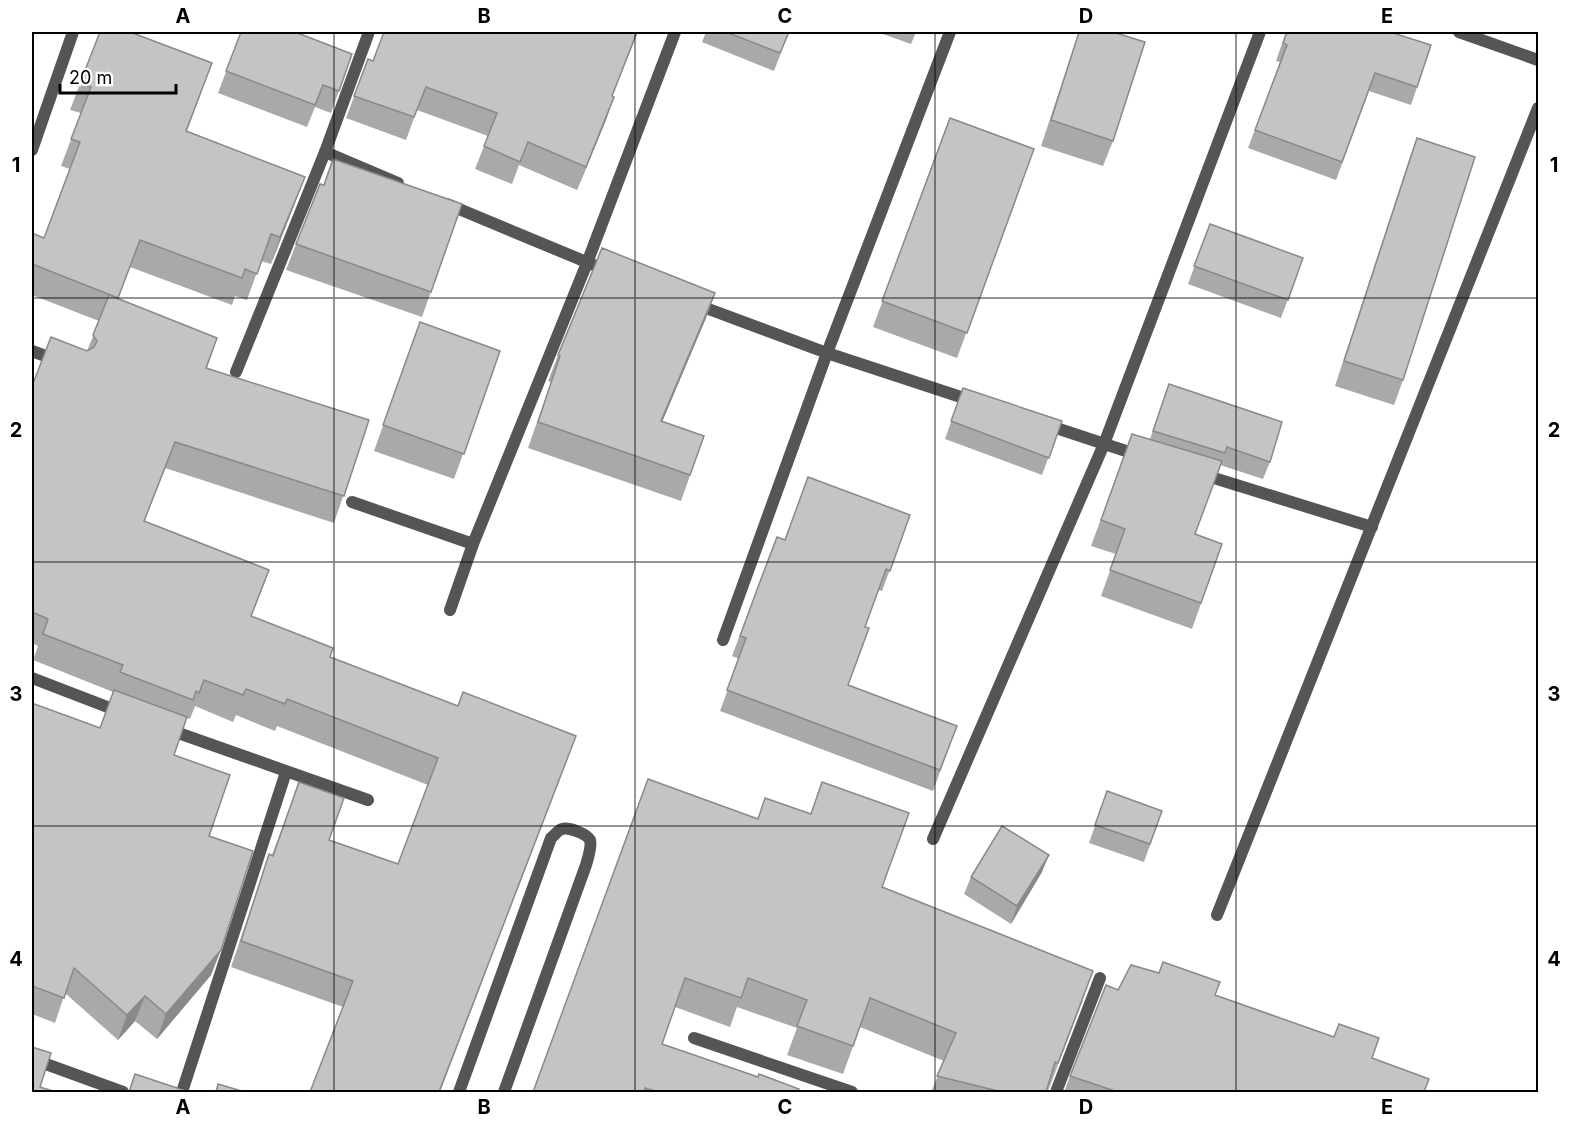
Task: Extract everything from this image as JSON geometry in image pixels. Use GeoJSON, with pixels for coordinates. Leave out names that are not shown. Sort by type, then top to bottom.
{"type":"FeatureCollection","features":[{"type":"Feature","properties":{"kind":"street"},"geometry":{"type":"LineString","coordinates":[[32,150],[73,32]]}},
{"type":"Feature","properties":{"kind":"street"},"geometry":{"type":"LineString","coordinates":[[236,372],[325,152],[369,32]]}},
{"type":"Feature","properties":{"kind":"street"},"geometry":{"type":"LineString","coordinates":[[450,610],[473,544],[586,263],[675,32]]}},
{"type":"Feature","properties":{"kind":"street"},"geometry":{"type":"LineString","coordinates":[[723,640],[827,353],[950,32]]}},
{"type":"Feature","properties":{"kind":"street"},"geometry":{"type":"LineString","coordinates":[[933,839],[1104,444],[1260,32]]}},
{"type":"Feature","properties":{"kind":"street"},"geometry":{"type":"LineString","coordinates":[[1460,32],[1539,60]]}},
{"type":"Feature","properties":{"kind":"street"},"geometry":{"type":"LineString","coordinates":[[1217,915],[1539,108]]}},
{"type":"Feature","properties":{"kind":"street"},"geometry":{"type":"LineString","coordinates":[[325,152],[412,189]]}},
{"type":"Feature","properties":{"kind":"street"},"geometry":{"type":"LineString","coordinates":[[434,198],[619,275]]}},
{"type":"Feature","properties":{"kind":"street"},"geometry":{"type":"LineString","coordinates":[[685,300],[827,353],[993,408]]}},
{"type":"Feature","properties":{"kind":"street"},"geometry":{"type":"LineString","coordinates":[[32,351],[70,365]]}},
{"type":"Feature","properties":{"kind":"street"},"geometry":{"type":"LineString","coordinates":[[1026,419],[1149,458]]}},
{"type":"Feature","properties":{"kind":"street"},"geometry":{"type":"LineString","coordinates":[[1193,472],[1372,527]]}},
{"type":"Feature","properties":{"kind":"street"},"geometry":{"type":"LineString","coordinates":[[352,502],[473,544]]}},
{"type":"Feature","properties":{"kind":"street"},"geometry":{"type":"LineString","coordinates":[[32,678],[137,718]]}},
{"type":"Feature","properties":{"kind":"street"},"geometry":{"type":"LineString","coordinates":[[158,726],[368,800]]}},
{"type":"Feature","properties":{"kind":"street"},"geometry":{"type":"LineString","coordinates":[[182,1092],[286,772]]}},
{"type":"Feature","properties":{"kind":"street"},"geometry":{"type":"LineString","coordinates":[[459,1092],[551,838],[561,829],[566,829],[584,834],[591,842],[586,865],[504,1092]]}},
{"type":"Feature","properties":{"kind":"street"},"geometry":{"type":"LineString","coordinates":[[1056,1092],[1100,978]]}},
{"type":"Feature","properties":{"kind":"street"},"geometry":{"type":"LineString","coordinates":[[694,1038],[852,1092]]}},
{"type":"Feature","properties":{"kind":"street"},"geometry":{"type":"LineString","coordinates":[[32,1059],[123,1092]]}},
{"type":"Feature","properties":{"kind":"building"},"geometry":{"type":"Polygon","coordinates":[[[100,32],[130,32],[212,63],[186,131],[305,177],[280,237],[271,234],[257,274],[245,269],[242,278],[140,240],[118,298],[32,264],[32,233],[44,238],[80,142],[71,139],[91,87],[80,83],[100,32]]]}},
{"type":"Feature","properties":{"kind":"building"},"geometry":{"type":"Polygon","coordinates":[[[241,32],[295,32],[352,54],[339,91],[323,85],[315,105],[226,71],[241,32]]]}},
{"type":"Feature","properties":{"kind":"building"},"geometry":{"type":"Polygon","coordinates":[[[384,32],[637,32],[586,167],[528,142],[520,162],[484,146],[497,113],[426,87],[414,117],[354,96],[368,59],[373,61],[384,32]]]}},
{"type":"Feature","properties":{"kind":"building"},"geometry":{"type":"Polygon","coordinates":[[[726,32],[789,32],[780,53],[726,32]]]}},
{"type":"Feature","properties":{"kind":"building"},"geometry":{"type":"Polygon","coordinates":[[[1079,32],[1113,32],[1145,42],[1113,141],[1051,120],[1079,32]]]}},
{"type":"Feature","properties":{"kind":"building"},"geometry":{"type":"Polygon","coordinates":[[[1287,32],[1390,32],[1431,45],[1417,87],[1375,73],[1342,162],[1255,130],[1287,45],[1283,43],[1287,32]]]}},
{"type":"Feature","properties":{"kind":"building"},"geometry":{"type":"Polygon","coordinates":[[[950,118],[1034,149],[967,333],[882,301],[950,118]]]}},
{"type":"Feature","properties":{"kind":"building"},"geometry":{"type":"Polygon","coordinates":[[[1417,138],[1475,157],[1403,380],[1344,361],[1417,138]]]}},
{"type":"Feature","properties":{"kind":"building"},"geometry":{"type":"Polygon","coordinates":[[[333,159],[462,204],[431,292],[296,244],[320,184],[324,185],[333,159]]]}},
{"type":"Feature","properties":{"kind":"building"},"geometry":{"type":"Polygon","coordinates":[[[1210,224],[1303,258],[1288,300],[1194,266],[1210,224]]]}},
{"type":"Feature","properties":{"kind":"building"},"geometry":{"type":"Polygon","coordinates":[[[602,248],[715,293],[661,421],[704,436],[690,475],[538,422],[560,356],[558,355],[602,248]]]}},
{"type":"Feature","properties":{"kind":"building"},"geometry":{"type":"Polygon","coordinates":[[[109,295],[217,338],[206,368],[369,420],[344,496],[175,442],[144,521],[269,570],[251,616],[333,648],[330,657],[458,706],[463,692],[576,736],[439,1092],[310,1092],[353,981],[241,941],[269,854],[273,856],[299,782],[344,798],[329,840],[398,864],[438,758],[287,699],[285,704],[246,689],[243,695],[204,680],[199,693],[196,691],[193,700],[120,672],[123,665],[43,634],[48,619],[32,612],[32,380],[34,381],[51,337],[87,351],[94,347],[97,341],[93,335],[109,295]]]}},
{"type":"Feature","properties":{"kind":"building"},"geometry":{"type":"Polygon","coordinates":[[[420,322],[500,351],[464,454],[383,425],[420,322]]]}},
{"type":"Feature","properties":{"kind":"building"},"geometry":{"type":"Polygon","coordinates":[[[1169,384],[1282,422],[1270,462],[1227,447],[1225,453],[1153,431],[1169,384]]]}},
{"type":"Feature","properties":{"kind":"building"},"geometry":{"type":"Polygon","coordinates":[[[963,388],[1062,421],[1049,458],[951,421],[963,388]]]}},
{"type":"Feature","properties":{"kind":"building"},"geometry":{"type":"Polygon","coordinates":[[[1132,434],[1222,461],[1195,534],[1222,544],[1201,603],[1110,570],[1125,529],[1101,520],[1132,434]]]}},
{"type":"Feature","properties":{"kind":"building"},"geometry":{"type":"Polygon","coordinates":[[[808,477],[910,515],[890,571],[886,569],[865,627],[869,628],[848,685],[957,726],[940,770],[727,690],[746,638],[740,636],[777,537],[785,540],[808,477]]]}},
{"type":"Feature","properties":{"kind":"building"},"geometry":{"type":"Polygon","coordinates":[[[114,690],[187,717],[174,755],[230,775],[209,836],[253,851],[221,950],[166,1014],[145,996],[127,1015],[74,968],[64,998],[32,986],[32,703],[100,728],[114,690]]]}},
{"type":"Feature","properties":{"kind":"building"},"geometry":{"type":"Polygon","coordinates":[[[648,779],[758,819],[765,798],[811,814],[822,782],[909,813],[882,887],[1093,971],[1058,1063],[1055,1062],[1046,1092],[1002,1092],[937,1076],[956,1033],[870,998],[853,1046],[797,1026],[807,1000],[748,978],[741,998],[685,978],[662,1044],[758,1077],[759,1074],[799,1089],[797,1092],[658,1092],[645,1088],[644,1092],[533,1092],[648,779]]]}},
{"type":"Feature","properties":{"kind":"building"},"geometry":{"type":"Polygon","coordinates":[[[1107,791],[1162,811],[1150,844],[1095,825],[1107,791]]]}},
{"type":"Feature","properties":{"kind":"building"},"geometry":{"type":"Polygon","coordinates":[[[1002,826],[1049,855],[1017,906],[971,877],[1002,826]]]}},
{"type":"Feature","properties":{"kind":"building"},"geometry":{"type":"Polygon","coordinates":[[[1163,962],[1220,982],[1215,995],[1334,1037],[1339,1024],[1379,1038],[1372,1058],[1429,1079],[1424,1092],[1118,1092],[1070,1076],[1106,985],[1118,990],[1131,965],[1159,973],[1163,962]]]}},
{"type":"Feature","properties":{"kind":"building"},"geometry":{"type":"Polygon","coordinates":[[[32,1047],[51,1053],[40,1087],[56,1092],[32,1092],[32,1047]]]}},
{"type":"Feature","properties":{"kind":"building"},"geometry":{"type":"Polygon","coordinates":[[[135,1074],[189,1092],[129,1092],[135,1074]]]}},
{"type":"Feature","properties":{"kind":"building"},"geometry":{"type":"Polygon","coordinates":[[[218,1084],[245,1092],[216,1092],[218,1084]]]}}]}
